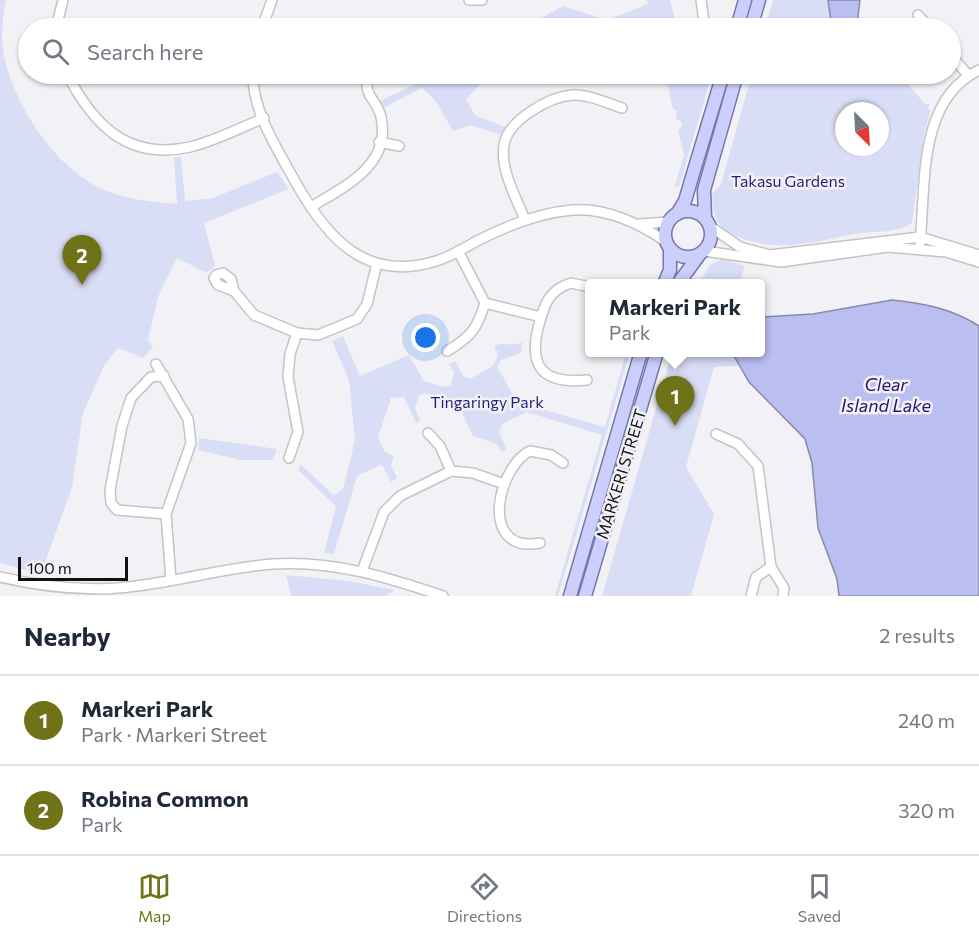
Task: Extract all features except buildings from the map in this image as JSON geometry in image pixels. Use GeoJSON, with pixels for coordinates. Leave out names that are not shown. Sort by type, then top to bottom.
{"type":"FeatureCollection","features":[{"type":"Feature","properties":{"kind":"main road"},"geometry":{"type":"LineString","coordinates":[[740,18],[745,0]]}},
{"type":"Feature","properties":{"kind":"main road"},"geometry":{"type":"LineString","coordinates":[[754,18],[759,0]]}},
{"type":"Feature","properties":{"kind":"main road"},"geometry":{"type":"LineString","coordinates":[[666,279],[670,270],[665,231],[690,185],[720,84]]}},
{"type":"Feature","properties":{"kind":"main road"},"geometry":{"type":"LineString","coordinates":[[682,279],[711,240],[704,190],[734,84]]}},
{"type":"Feature","properties":{"kind":"main road"},"geometry":{"type":"LineString","coordinates":[[672,218],[691,211],[708,222]]}},
{"type":"Feature","properties":{"kind":"main road"},"geometry":{"type":"LineString","coordinates":[[668,245],[681,257],[702,253]]}},
{"type":"Feature","properties":{"kind":"main road","name":"MARKERI STREET"},"geometry":{"type":"LineString","coordinates":[[570,596],[640,357]]}},
{"type":"Feature","properties":{"kind":"main road","name":"MARKERI STREET"},"geometry":{"type":"LineString","coordinates":[[585,596],[656,357]]}},
{"type":"Feature","properties":{"kind":"street"},"geometry":{"type":"LineString","coordinates":[[58,18],[63,0]]}},
{"type":"Feature","properties":{"kind":"street"},"geometry":{"type":"LineString","coordinates":[[266,18],[272,0]]}},
{"type":"Feature","properties":{"kind":"street"},"geometry":{"type":"LineString","coordinates":[[470,0],[482,0]]}},
{"type":"Feature","properties":{"kind":"street"},"geometry":{"type":"LineString","coordinates":[[701,0],[703,18]]}},
{"type":"Feature","properties":{"kind":"street"},"geometry":{"type":"LineString","coordinates":[[918,15],[921,18]]}},
{"type":"Feature","properties":{"kind":"street"},"geometry":{"type":"LineString","coordinates":[[961,66],[968,75]]}},
{"type":"Feature","properties":{"kind":"street"},"geometry":{"type":"LineString","coordinates":[[961,82],[968,75],[979,70]]}},
{"type":"Feature","properties":{"kind":"street"},"geometry":{"type":"LineString","coordinates":[[72,84],[91,115],[110,131],[135,146],[166,150],[191,147],[264,118]]}},
{"type":"Feature","properties":{"kind":"street"},"geometry":{"type":"LineString","coordinates":[[253,84],[264,118],[311,207],[339,243],[377,263],[416,266],[438,261],[525,220],[574,210],[591,211],[639,224],[668,245]]}},
{"type":"Feature","properties":{"kind":"street"},"geometry":{"type":"LineString","coordinates":[[311,207],[361,176],[373,162],[379,142],[381,120],[365,88],[366,84]]}},
{"type":"Feature","properties":{"kind":"street"},"geometry":{"type":"LineString","coordinates":[[919,251],[930,132],[949,94],[959,84]]}},
{"type":"Feature","properties":{"kind":"street"},"geometry":{"type":"LineString","coordinates":[[525,220],[504,160],[504,143],[511,129],[549,102],[573,95],[622,108]]}},
{"type":"Feature","properties":{"kind":"street"},"geometry":{"type":"LineString","coordinates":[[379,142],[399,146]]}},
{"type":"Feature","properties":{"kind":"street"},"geometry":{"type":"LineString","coordinates":[[639,224],[672,218]]}},
{"type":"Feature","properties":{"kind":"street"},"geometry":{"type":"LineString","coordinates":[[708,222],[740,247],[770,255],[921,237],[979,255]]}},
{"type":"Feature","properties":{"kind":"street"},"geometry":{"type":"LineString","coordinates":[[702,253],[781,262],[881,247],[952,254],[979,262]]}},
{"type":"Feature","properties":{"kind":"street"},"geometry":{"type":"LineString","coordinates":[[447,351],[463,342],[478,326],[485,303],[458,251]]}},
{"type":"Feature","properties":{"kind":"street"},"geometry":{"type":"LineString","coordinates":[[234,291],[254,315],[297,333],[318,335],[357,319],[367,304],[377,263]]}},
{"type":"Feature","properties":{"kind":"street"},"geometry":{"type":"LineString","coordinates":[[585,286],[571,283],[557,288],[548,298],[533,348],[539,366],[546,374],[571,382],[587,380]]}},
{"type":"Feature","properties":{"kind":"street"},"geometry":{"type":"LineString","coordinates":[[485,303],[541,317]]}},
{"type":"Feature","properties":{"kind":"street"},"geometry":{"type":"LineString","coordinates":[[289,458],[298,432],[288,377],[290,354],[297,333]]}},
{"type":"Feature","properties":{"kind":"street"},"geometry":{"type":"LineString","coordinates":[[156,364],[188,419],[191,443],[166,514],[171,580]]}},
{"type":"Feature","properties":{"kind":"street"},"geometry":{"type":"LineString","coordinates":[[164,376],[151,377],[131,398],[122,426],[110,490],[111,503],[117,510],[166,514]]}},
{"type":"Feature","properties":{"kind":"street"},"geometry":{"type":"LineString","coordinates":[[428,433],[440,446],[451,471]]}},
{"type":"Feature","properties":{"kind":"street"},"geometry":{"type":"LineString","coordinates":[[716,434],[738,444],[758,466],[771,567],[784,588],[783,596]]}},
{"type":"Feature","properties":{"kind":"street"},"geometry":{"type":"LineString","coordinates":[[540,543],[520,543],[508,536],[500,517],[504,484],[516,459],[530,451],[551,455],[563,463]]}},
{"type":"Feature","properties":{"kind":"street"},"geometry":{"type":"LineString","coordinates":[[362,571],[389,506],[400,496],[451,471],[473,473],[504,484]]}},
{"type":"Feature","properties":{"kind":"street"},"geometry":{"type":"LineString","coordinates":[[0,577],[72,589],[119,588],[273,564],[304,564],[362,571],[443,596]]}},
{"type":"Feature","properties":{"kind":"street"},"geometry":{"type":"LineString","coordinates":[[751,596],[756,577],[771,567]]}},
{"type":"Feature","properties":{"kind":"green space"},"geometry":{"type":"Polygon","coordinates":[[[0,0],[6,0],[3,50],[15,91],[26,112],[53,151],[87,180],[122,196],[177,204],[174,158],[181,157],[185,201],[213,198],[277,172],[289,189],[204,223],[215,266],[207,273],[177,258],[158,297],[148,340],[153,347],[143,358],[118,348],[105,364],[83,413],[72,487],[41,574],[0,563],[0,0]]]}},
{"type":"Feature","properties":{"kind":"green space"},"geometry":{"type":"Polygon","coordinates":[[[647,0],[670,0],[674,18],[612,18],[648,4],[647,0]]]}},
{"type":"Feature","properties":{"kind":"green space"},"geometry":{"type":"Polygon","coordinates":[[[773,0],[828,0],[831,18],[768,18],[773,0]]]}},
{"type":"Feature","properties":{"kind":"green space"},"geometry":{"type":"Polygon","coordinates":[[[563,6],[601,18],[541,18],[563,6]]]}},
{"type":"Feature","properties":{"kind":"green space"},"geometry":{"type":"Polygon","coordinates":[[[416,84],[480,84],[466,100],[475,115],[505,127],[501,135],[471,125],[453,131],[435,100],[422,88],[383,108],[380,101],[416,84]]]}},
{"type":"Feature","properties":{"kind":"green space"},"geometry":{"type":"Polygon","coordinates":[[[667,84],[709,84],[679,187],[675,186],[684,155],[678,131],[683,124],[676,118],[677,111],[673,109],[667,84]]]}},
{"type":"Feature","properties":{"kind":"green space","name":"Takasu Gardens"},"geometry":{"type":"Polygon","coordinates":[[[749,84],[908,84],[925,104],[930,104],[928,108],[931,110],[924,134],[912,223],[906,227],[801,244],[774,245],[737,237],[719,224],[714,212],[712,194],[721,184],[749,84]]]}},
{"type":"Feature","properties":{"kind":"green space"},"geometry":{"type":"Polygon","coordinates":[[[723,259],[745,266],[740,279],[701,279],[710,265],[723,259]]]}},
{"type":"Feature","properties":{"kind":"green space","name":"Tingaringy Park"},"geometry":{"type":"Polygon","coordinates":[[[343,336],[360,376],[409,355],[424,381],[445,387],[451,385],[454,372],[449,364],[455,361],[464,377],[470,379],[493,366],[498,355],[494,346],[522,342],[521,353],[501,360],[497,366],[517,402],[605,427],[625,357],[629,357],[558,596],[555,596],[602,435],[527,412],[502,424],[499,433],[507,450],[502,452],[497,444],[473,436],[457,402],[424,393],[419,396],[415,408],[420,421],[416,423],[404,397],[391,398],[378,437],[385,452],[394,456],[391,465],[397,478],[391,482],[380,465],[357,476],[334,554],[324,553],[336,506],[298,470],[301,465],[334,495],[343,489],[355,440],[349,380],[332,341],[343,336]]]}},
{"type":"Feature","properties":{"kind":"green space"},"geometry":{"type":"Polygon","coordinates":[[[671,357],[735,357],[738,366],[714,367],[686,467],[714,514],[691,596],[602,596],[671,357]]]}},
{"type":"Feature","properties":{"kind":"green space"},"geometry":{"type":"Polygon","coordinates":[[[199,438],[277,449],[273,460],[240,460],[198,450],[199,438]]]}},
{"type":"Feature","properties":{"kind":"green space"},"geometry":{"type":"Polygon","coordinates":[[[286,575],[348,581],[395,590],[386,596],[291,596],[286,575]]]}},
{"type":"Feature","properties":{"kind":"water"},"geometry":{"type":"Polygon","coordinates":[[[828,0],[860,0],[858,18],[831,18],[828,0]]]}},
{"type":"Feature","properties":{"kind":"water","name":"Clear Island Lake"},"geometry":{"type":"Polygon","coordinates":[[[892,300],[937,308],[959,315],[979,326],[979,596],[839,596],[837,579],[818,528],[812,463],[805,439],[749,382],[735,357],[765,357],[765,317],[813,314],[892,300]]]}},
{"type":"Feature","properties":{"kind":"place","name":"Robina Common"},"geometry":{"type":"Point","coordinates":[82,285]}},
{"type":"Feature","properties":{"kind":"place","name":"Markeri Park"},"geometry":{"type":"Point","coordinates":[675,426]}}]}
